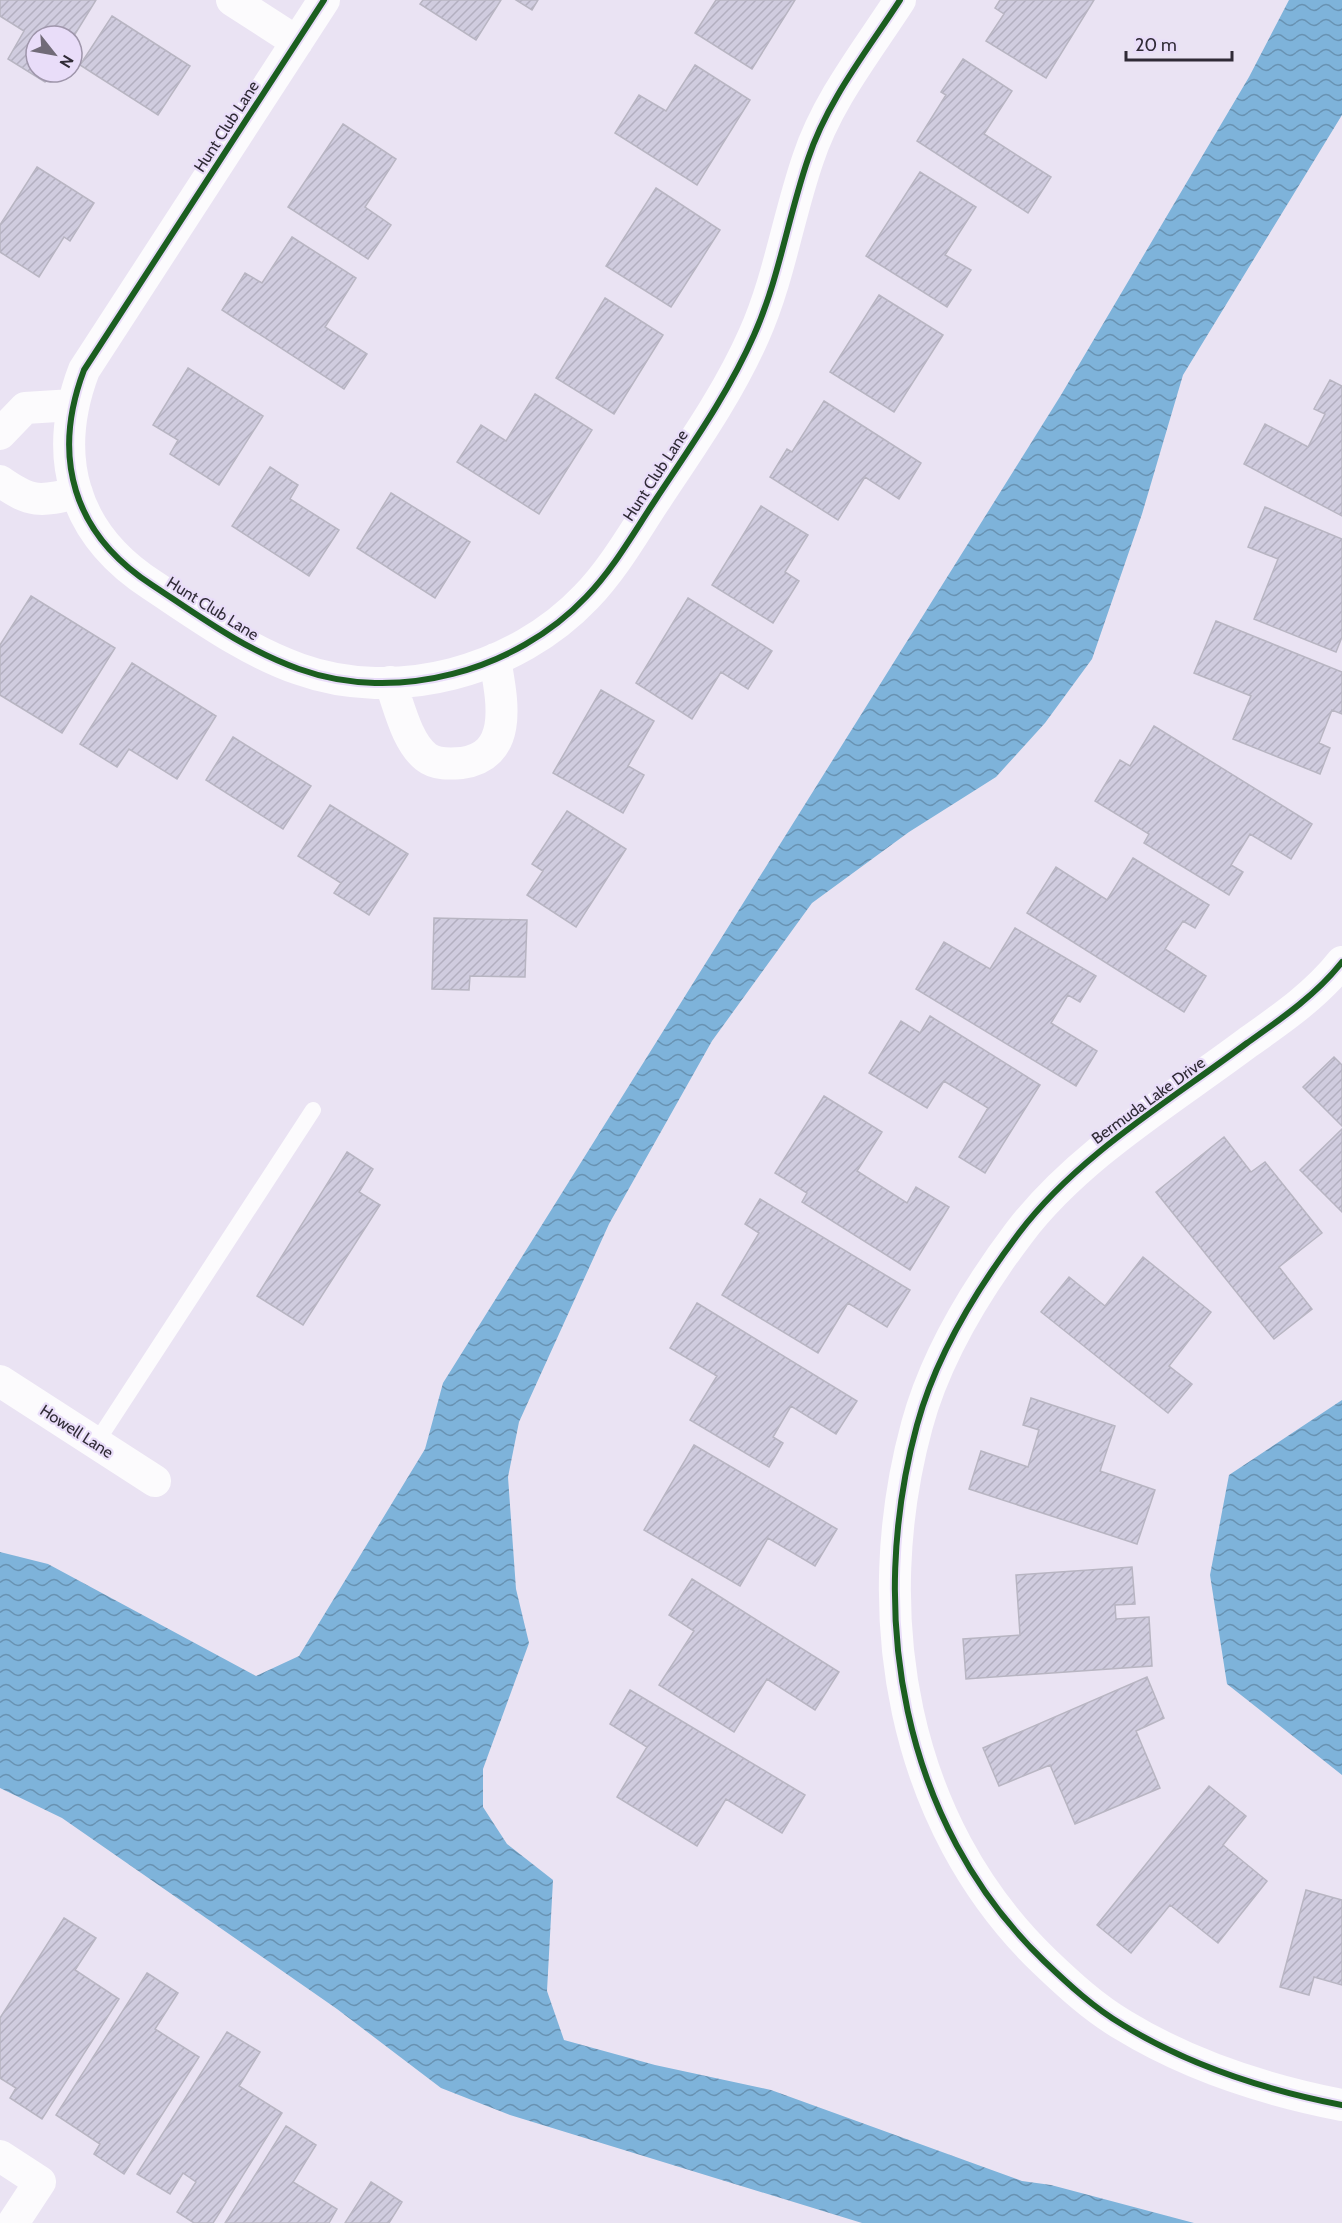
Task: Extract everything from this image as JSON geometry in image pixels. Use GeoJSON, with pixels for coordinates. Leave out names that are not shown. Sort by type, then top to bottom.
{"type":"FeatureCollection","features":[{"type":"Feature","properties":{"kind":"street"},"geometry":{"type":"LineString","coordinates":[[232,0],[297,42]]}},
{"type":"Feature","properties":{"kind":"street","name":"Hunt Club Lane"},"geometry":{"type":"LineString","coordinates":[[324,0],[84,370],[73,405],[68,450],[70,476],[87,519],[101,541],[120,562],[245,646],[300,670],[359,681],[390,682],[448,675],[495,659],[537,638],[561,620],[604,578],[718,404],[754,336],[772,288],[809,156],[833,103],[900,0]]}},
{"type":"Feature","properties":{"kind":"street"},"geometry":{"type":"LineString","coordinates":[[0,434],[25,408],[73,405]]}},
{"type":"Feature","properties":{"kind":"street"},"geometry":{"type":"LineString","coordinates":[[0,481],[22,497],[48,500],[77,493]]}},
{"type":"Feature","properties":{"kind":"street"},"geometry":{"type":"LineString","coordinates":[[390,682],[413,740],[427,757],[447,765],[469,762],[489,749],[501,731],[503,705],[495,659]]}},
{"type":"Feature","properties":{"kind":"street","name":"Bermuda Lake Drive"},"geometry":{"type":"LineString","coordinates":[[1342,962],[1295,1008],[1095,1155],[1057,1190],[1023,1228],[978,1290],[935,1374],[918,1422],[900,1497],[893,1574],[896,1650],[910,1726],[926,1780],[951,1838],[984,1892],[1024,1941],[1069,1985],[1120,2023],[1175,2054],[1244,2080],[1342,2105]]}},
{"type":"Feature","properties":{"kind":"street","name":"Howell Lane"},"geometry":{"type":"LineString","coordinates":[[0,1381],[155,1481]]}},
{"type":"Feature","properties":{"kind":"street"},"geometry":{"type":"LineString","coordinates":[[0,2156],[40,2182],[13,2223]]}},
{"type":"Feature","properties":{"kind":"lane"},"geometry":{"type":"LineString","coordinates":[[96,1443],[313,1110]]}},
{"type":"Feature","properties":{"kind":"water"},"geometry":{"type":"Polygon","coordinates":[[[1289,0],[1342,0],[1342,115],[1183,375],[1142,514],[1092,659],[1045,723],[996,777],[909,832],[812,903],[712,1041],[609,1224],[519,1422],[508,1477],[516,1589],[529,1643],[483,1769],[483,1807],[507,1844],[553,1880],[547,1991],[564,2040],[655,2065],[771,2090],[1022,2181],[1051,2185],[1194,2223],[862,2223],[510,2115],[441,2088],[337,2009],[62,1818],[0,1788],[0,1552],[48,1564],[256,1676],[299,1656],[425,1449],[443,1383],[1061,395],[1249,77],[1289,0]]]}},
{"type":"Feature","properties":{"kind":"water"},"geometry":{"type":"Polygon","coordinates":[[[1342,1400],[1342,1775],[1227,1684],[1210,1575],[1229,1475],[1342,1400]]]}},
{"type":"Feature","properties":{"kind":"building"},"geometry":{"type":"Polygon","coordinates":[[[0,0],[96,0],[81,24],[24,24],[24,31],[0,16],[0,0]]]}},
{"type":"Feature","properties":{"kind":"building"},"geometry":{"type":"Polygon","coordinates":[[[423,0],[501,0],[476,40],[420,4],[423,0]]]}},
{"type":"Feature","properties":{"kind":"building"},"geometry":{"type":"Polygon","coordinates":[[[516,0],[538,0],[532,10],[516,0]]]}},
{"type":"Feature","properties":{"kind":"building"},"geometry":{"type":"Polygon","coordinates":[[[716,0],[795,0],[752,69],[695,33],[716,0]]]}},
{"type":"Feature","properties":{"kind":"building"},"geometry":{"type":"Polygon","coordinates":[[[1000,0],[1094,0],[1046,78],[986,41],[1004,14],[995,8],[1000,0]]]}},
{"type":"Feature","properties":{"kind":"building"},"geometry":{"type":"Polygon","coordinates":[[[112,16],[190,66],[158,115],[84,68],[84,59],[112,16]]]}},
{"type":"Feature","properties":{"kind":"building"},"geometry":{"type":"Polygon","coordinates":[[[24,31],[24,69],[8,59],[24,31]]]}},
{"type":"Feature","properties":{"kind":"building"},"geometry":{"type":"Polygon","coordinates":[[[963,59],[1012,91],[984,134],[1051,177],[1028,213],[917,141],[946,95],[941,92],[963,59]]]}},
{"type":"Feature","properties":{"kind":"building"},"geometry":{"type":"Polygon","coordinates":[[[695,65],[750,100],[697,185],[615,133],[639,95],[666,111],[695,65]]]}},
{"type":"Feature","properties":{"kind":"building"},"geometry":{"type":"Polygon","coordinates":[[[343,124],[396,159],[365,207],[391,225],[368,259],[288,207],[343,124]]]}},
{"type":"Feature","properties":{"kind":"building"},"geometry":{"type":"Polygon","coordinates":[[[37,167],[94,203],[70,241],[64,237],[39,277],[0,252],[0,225],[37,167]]]}},
{"type":"Feature","properties":{"kind":"building"},"geometry":{"type":"Polygon","coordinates":[[[920,172],[976,207],[945,255],[971,270],[947,307],[866,256],[920,172]]]}},
{"type":"Feature","properties":{"kind":"building"},"geometry":{"type":"Polygon","coordinates":[[[656,188],[720,230],[671,307],[606,266],[656,188]]]}},
{"type":"Feature","properties":{"kind":"building"},"geometry":{"type":"Polygon","coordinates":[[[292,237],[356,278],[325,327],[367,354],[344,389],[222,310],[245,273],[262,283],[292,237]]]}},
{"type":"Feature","properties":{"kind":"building"},"geometry":{"type":"Polygon","coordinates":[[[879,295],[943,335],[894,412],[830,372],[879,295]]]}},
{"type":"Feature","properties":{"kind":"building"},"geometry":{"type":"Polygon","coordinates":[[[605,298],[663,335],[614,414],[556,378],[605,298]]]}},
{"type":"Feature","properties":{"kind":"building"},"geometry":{"type":"Polygon","coordinates":[[[188,368],[263,416],[219,485],[170,454],[178,440],[153,425],[188,368]]]}},
{"type":"Feature","properties":{"kind":"building"},"geometry":{"type":"Polygon","coordinates":[[[1330,380],[1342,386],[1342,516],[1244,464],[1265,424],[1308,447],[1325,414],[1314,409],[1330,380]]]}},
{"type":"Feature","properties":{"kind":"building"},"geometry":{"type":"Polygon","coordinates":[[[535,394],[592,430],[539,514],[457,462],[481,425],[506,441],[535,394]]]}},
{"type":"Feature","properties":{"kind":"building"},"geometry":{"type":"Polygon","coordinates":[[[824,401],[921,463],[899,499],[865,477],[838,520],[770,477],[787,449],[792,452],[824,401]]]}},
{"type":"Feature","properties":{"kind":"building"},"geometry":{"type":"Polygon","coordinates":[[[270,467],[298,485],[290,499],[339,530],[309,576],[232,526],[270,467]]]}},
{"type":"Feature","properties":{"kind":"building"},"geometry":{"type":"Polygon","coordinates":[[[391,493],[470,542],[435,598],[357,548],[391,493]]]}},
{"type":"Feature","properties":{"kind":"building"},"geometry":{"type":"Polygon","coordinates":[[[761,506],[808,535],[785,572],[799,581],[773,623],[712,585],[761,506]]]}},
{"type":"Feature","properties":{"kind":"building"},"geometry":{"type":"Polygon","coordinates":[[[1265,507],[1342,539],[1342,637],[1336,652],[1254,619],[1278,559],[1248,547],[1265,507]]]}},
{"type":"Feature","properties":{"kind":"building"},"geometry":{"type":"Polygon","coordinates":[[[31,596],[115,648],[62,733],[0,695],[0,645],[31,596]]]}},
{"type":"Feature","properties":{"kind":"building"},"geometry":{"type":"Polygon","coordinates":[[[688,598],[772,651],[748,689],[721,672],[692,719],[636,683],[688,598]]]}},
{"type":"Feature","properties":{"kind":"building"},"geometry":{"type":"Polygon","coordinates":[[[1216,621],[1342,672],[1342,714],[1332,710],[1319,743],[1330,748],[1320,774],[1233,739],[1251,696],[1194,673],[1216,621]]]}},
{"type":"Feature","properties":{"kind":"building"},"geometry":{"type":"Polygon","coordinates":[[[132,663],[216,716],[177,779],[129,749],[117,767],[80,744],[132,663]]]}},
{"type":"Feature","properties":{"kind":"building"},"geometry":{"type":"Polygon","coordinates":[[[601,690],[654,721],[628,766],[644,775],[623,813],[553,773],[601,690]]]}},
{"type":"Feature","properties":{"kind":"building"},"geometry":{"type":"Polygon","coordinates":[[[1154,726],[1312,824],[1291,859],[1250,834],[1231,865],[1243,872],[1229,895],[1144,843],[1149,834],[1095,801],[1120,760],[1130,766],[1154,726]]]}},
{"type":"Feature","properties":{"kind":"building"},"geometry":{"type":"Polygon","coordinates":[[[233,737],[311,786],[283,829],[206,780],[233,737]]]}},
{"type":"Feature","properties":{"kind":"building"},"geometry":{"type":"Polygon","coordinates":[[[330,805],[408,854],[369,915],[334,893],[341,883],[298,856],[330,805]]]}},
{"type":"Feature","properties":{"kind":"building"},"geometry":{"type":"Polygon","coordinates":[[[567,811],[626,849],[576,927],[527,895],[543,871],[532,864],[567,811]]]}},
{"type":"Feature","properties":{"kind":"building"},"geometry":{"type":"Polygon","coordinates":[[[1133,858],[1209,905],[1195,928],[1183,921],[1165,949],[1206,976],[1184,1012],[1027,913],[1056,867],[1107,900],[1133,858]]]}},
{"type":"Feature","properties":{"kind":"building"},"geometry":{"type":"Polygon","coordinates":[[[434,918],[527,920],[525,977],[470,976],[469,990],[432,989],[434,918]]]}},
{"type":"Feature","properties":{"kind":"building"},"geometry":{"type":"Polygon","coordinates":[[[1015,928],[1096,976],[1080,1002],[1068,995],[1051,1023],[1097,1051],[1076,1086],[916,989],[944,942],[990,969],[1015,928]]]}},
{"type":"Feature","properties":{"kind":"building"},"geometry":{"type":"Polygon","coordinates":[[[930,1016],[1040,1085],[985,1173],[959,1157],[988,1108],[944,1081],[927,1108],[869,1073],[901,1021],[920,1033],[930,1016]]]}},
{"type":"Feature","properties":{"kind":"building"},"geometry":{"type":"Polygon","coordinates":[[[1334,1057],[1342,1065],[1342,1126],[1303,1087],[1334,1057]]]}},
{"type":"Feature","properties":{"kind":"building"},"geometry":{"type":"Polygon","coordinates":[[[824,1096],[882,1132],[857,1171],[907,1203],[916,1187],[949,1207],[910,1270],[802,1202],[807,1193],[775,1173],[824,1096]]]}},
{"type":"Feature","properties":{"kind":"building"},"geometry":{"type":"Polygon","coordinates":[[[1342,1129],[1342,1212],[1300,1170],[1342,1129]]]}},
{"type":"Feature","properties":{"kind":"building"},"geometry":{"type":"Polygon","coordinates":[[[1224,1137],[1251,1172],[1265,1162],[1322,1233],[1279,1267],[1312,1309],[1274,1339],[1156,1192],[1224,1137]]]}},
{"type":"Feature","properties":{"kind":"building"},"geometry":{"type":"Polygon","coordinates":[[[347,1152],[373,1169],[359,1192],[380,1205],[303,1325],[257,1296],[347,1152]]]}},
{"type":"Feature","properties":{"kind":"building"},"geometry":{"type":"Polygon","coordinates":[[[760,1199],[910,1290],[887,1327],[848,1303],[818,1353],[722,1295],[759,1233],[745,1224],[760,1199]]]}},
{"type":"Feature","properties":{"kind":"building"},"geometry":{"type":"Polygon","coordinates":[[[1143,1257],[1211,1312],[1169,1366],[1192,1384],[1168,1413],[1041,1312],[1069,1277],[1105,1306],[1143,1257]]]}},
{"type":"Feature","properties":{"kind":"building"},"geometry":{"type":"Polygon","coordinates":[[[697,1303],[857,1401],[836,1434],[791,1406],[773,1437],[783,1443],[769,1467],[690,1420],[717,1376],[670,1348],[697,1303]]]}},
{"type":"Feature","properties":{"kind":"building"},"geometry":{"type":"Polygon","coordinates":[[[1031,1398],[1115,1426],[1100,1471],[1155,1490],[1137,1544],[969,1489],[981,1451],[1028,1467],[1039,1430],[1023,1425],[1031,1398]]]}},
{"type":"Feature","properties":{"kind":"building"},"geometry":{"type":"Polygon","coordinates":[[[694,1445],[837,1529],[815,1566],[768,1538],[740,1586],[644,1530],[694,1445]]]}},
{"type":"Feature","properties":{"kind":"building"},"geometry":{"type":"Polygon","coordinates":[[[1132,1567],[1135,1604],[1115,1605],[1116,1619],[1149,1617],[1152,1666],[966,1679],[963,1639],[1020,1635],[1016,1575],[1132,1567]]]}},
{"type":"Feature","properties":{"kind":"building"},"geometry":{"type":"Polygon","coordinates":[[[692,1579],[839,1672],[815,1710],[767,1679],[734,1732],[659,1685],[694,1631],[669,1615],[692,1579]]]}},
{"type":"Feature","properties":{"kind":"building"},"geometry":{"type":"Polygon","coordinates":[[[1147,1677],[1164,1718],[1136,1731],[1160,1788],[1075,1824],[1050,1765],[999,1786],[983,1748],[1147,1677]]]}},
{"type":"Feature","properties":{"kind":"building"},"geometry":{"type":"Polygon","coordinates":[[[630,1690],[805,1795],[782,1833],[726,1799],[697,1846],[617,1797],[647,1747],[610,1724],[630,1690]]]}},
{"type":"Feature","properties":{"kind":"building"},"geometry":{"type":"Polygon","coordinates":[[[1209,1786],[1246,1816],[1223,1845],[1267,1881],[1218,1943],[1170,1905],[1131,1953],[1097,1925],[1209,1786]]]}},
{"type":"Feature","properties":{"kind":"building"},"geometry":{"type":"Polygon","coordinates":[[[1306,1890],[1342,1900],[1342,1985],[1314,1977],[1309,1995],[1280,1987],[1306,1890]]]}},
{"type":"Feature","properties":{"kind":"building"},"geometry":{"type":"Polygon","coordinates":[[[64,1918],[96,1938],[75,1970],[119,1999],[42,2119],[10,2098],[16,2088],[0,2078],[0,2018],[64,1918]]]}},
{"type":"Feature","properties":{"kind":"building"},"geometry":{"type":"Polygon","coordinates":[[[147,1973],[178,1993],[155,2029],[199,2057],[124,2174],[94,2154],[100,2144],[56,2115],[147,1973]]]}},
{"type":"Feature","properties":{"kind":"building"},"geometry":{"type":"Polygon","coordinates":[[[227,2032],[260,2052],[239,2086],[282,2113],[213,2223],[194,2223],[177,2212],[196,2182],[183,2173],[170,2194],[137,2174],[227,2032]]]}},
{"type":"Feature","properties":{"kind":"building"},"geometry":{"type":"Polygon","coordinates":[[[286,2126],[316,2145],[293,2182],[337,2209],[329,2223],[225,2223],[286,2126]]]}},
{"type":"Feature","properties":{"kind":"building"},"geometry":{"type":"Polygon","coordinates":[[[371,2182],[402,2202],[389,2223],[345,2223],[371,2182]]]}},
{"type":"Feature","properties":{"kind":"cycle path"},"geometry":{"type":"LineString","coordinates":[[324,0],[84,370],[74,402],[70,433],[70,463],[76,491],[87,518],[103,542],[125,565],[152,585],[223,632],[279,661],[336,679],[375,683],[414,681],[453,674],[490,662],[558,623],[586,597],[606,574],[708,419],[744,357],[763,314],[801,181],[816,138],[849,77],[900,0]]}},
{"type":"Feature","properties":{"kind":"cycle path"},"geometry":{"type":"LineString","coordinates":[[1342,962],[1321,985],[1273,1025],[1126,1130],[1097,1154],[1042,1205],[1019,1233],[959,1324],[925,1399],[902,1496],[895,1568],[897,1640],[908,1711],[928,1780],[957,1845],[995,1906],[1044,1961],[1072,1987],[1112,2018],[1148,2040],[1229,2075],[1285,2092],[1342,2105]]}}]}
